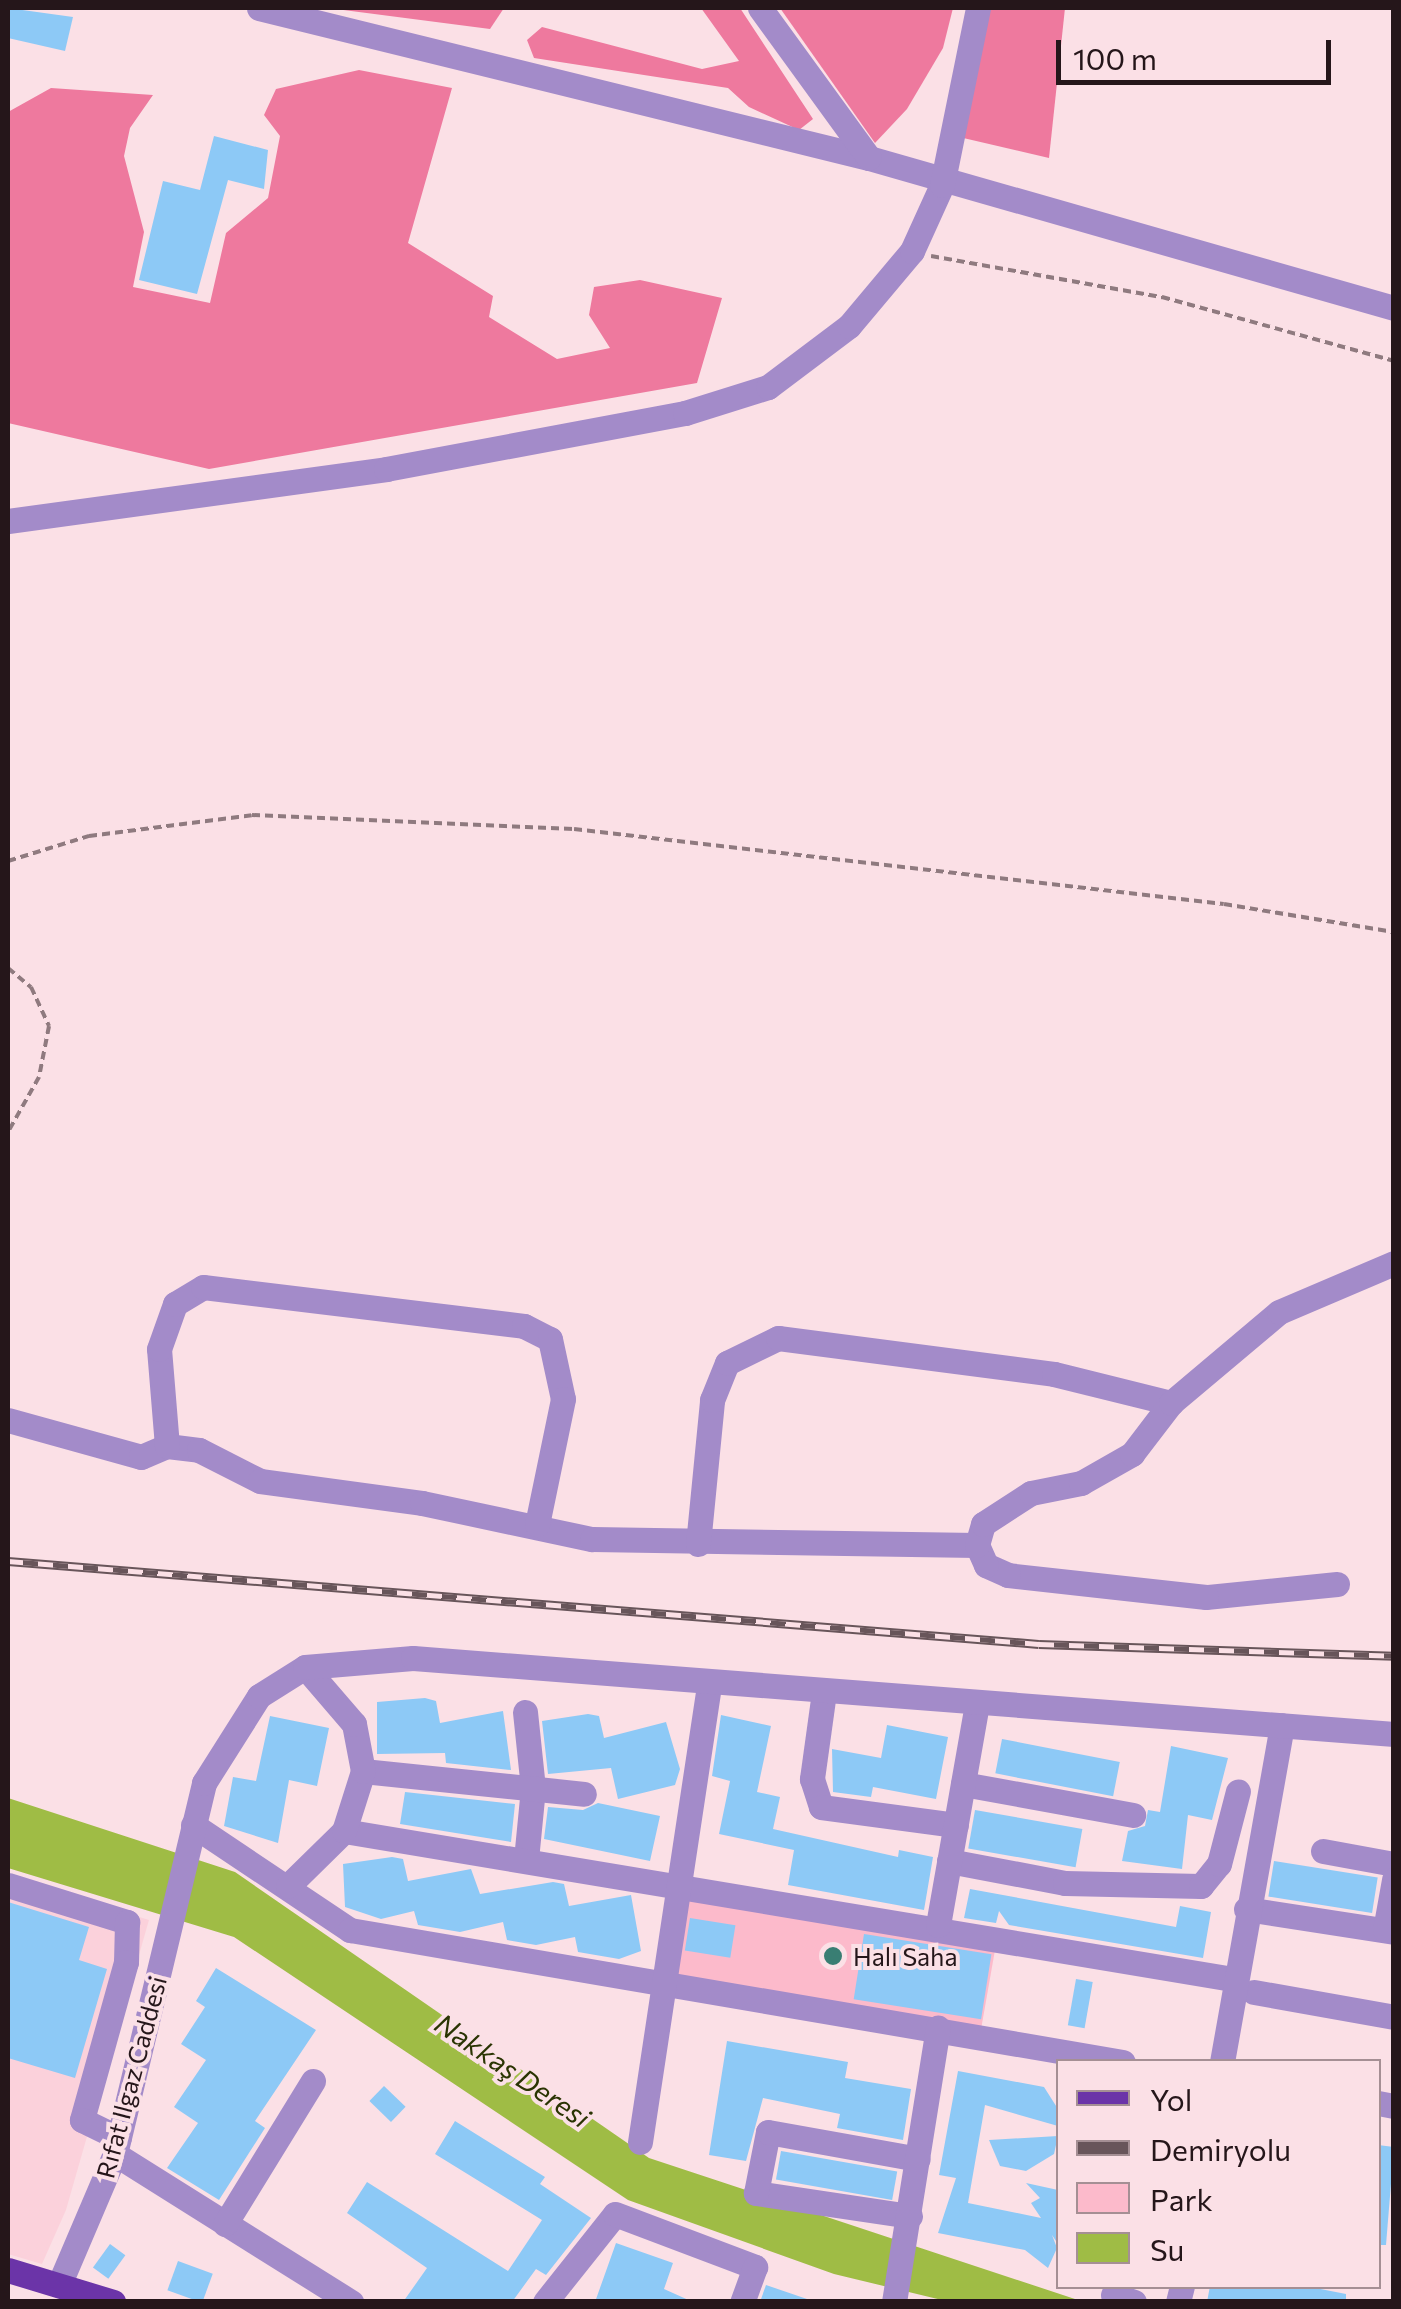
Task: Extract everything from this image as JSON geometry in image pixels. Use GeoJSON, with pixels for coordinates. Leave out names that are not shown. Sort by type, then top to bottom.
{"type":"FeatureCollection","features":[{"type":"Feature","properties":{"kind":"main road"},"geometry":{"type":"LineString","coordinates":[[8,2270],[114,2302]]}},
{"type":"Feature","properties":{"kind":"street"},"geometry":{"type":"LineString","coordinates":[[259,8],[868,158],[942,185],[1394,308]]}},
{"type":"Feature","properties":{"kind":"street"},"geometry":{"type":"LineString","coordinates":[[760,8],[868,158]]}},
{"type":"Feature","properties":{"kind":"street"},"geometry":{"type":"LineString","coordinates":[[8,521],[386,469],[686,413],[768,387],[848,326],[912,251],[942,185],[978,8]]}},
{"type":"Feature","properties":{"kind":"street"},"geometry":{"type":"LineString","coordinates":[[1337,1584],[1206,1597],[1008,1575],[986,1564],[977,1545],[984,1524],[1031,1494],[1081,1482],[1132,1454],[1172,1403],[1280,1312],[1394,1262]]}},
{"type":"Feature","properties":{"kind":"street"},"geometry":{"type":"LineString","coordinates":[[167,1446],[159,1349],[175,1304],[203,1287],[524,1326],[550,1339],[562,1398],[537,1524]]}},
{"type":"Feature","properties":{"kind":"street"},"geometry":{"type":"LineString","coordinates":[[698,1544],[712,1400],[727,1363],[778,1338],[1054,1374],[1172,1403]]}},
{"type":"Feature","properties":{"kind":"street"},"geometry":{"type":"LineString","coordinates":[[8,1420],[142,1457],[167,1446],[199,1450],[260,1480],[537,1524],[592,1539],[698,1544],[977,1545]]}},
{"type":"Feature","properties":{"kind":"street"},"geometry":{"type":"LineString","coordinates":[[1107,2059],[938,2027],[350,1930],[193,1825],[227,1739],[259,1696],[305,1668],[413,1658],[1394,1734]]}},
{"type":"Feature","properties":{"kind":"street"},"geometry":{"type":"LineString","coordinates":[[288,1886],[344,1831],[363,1771],[354,1724],[305,1668]]}},
{"type":"Feature","properties":{"kind":"street"},"geometry":{"type":"LineString","coordinates":[[640,2142],[676,1880],[710,1684]]}},
{"type":"Feature","properties":{"kind":"street"},"geometry":{"type":"LineString","coordinates":[[824,1692],[812,1779],[821,1806],[956,1825]]}},
{"type":"Feature","properties":{"kind":"street"},"geometry":{"type":"LineString","coordinates":[[938,1925],[977,1703]]}},
{"type":"Feature","properties":{"kind":"street"},"geometry":{"type":"LineString","coordinates":[[525,1712],[533,1788],[526,1860]]}},
{"type":"Feature","properties":{"kind":"street"},"geometry":{"type":"LineString","coordinates":[[1223,2059],[1243,1985],[1246,1910],[1282,1725]]}},
{"type":"Feature","properties":{"kind":"street"},"geometry":{"type":"LineString","coordinates":[[363,1771],[584,1794]]}},
{"type":"Feature","properties":{"kind":"street"},"geometry":{"type":"LineString","coordinates":[[963,1784],[1133,1815]]}},
{"type":"Feature","properties":{"kind":"street"},"geometry":{"type":"LineString","coordinates":[[949,1860],[1065,1882],[1200,1886],[1219,1864],[1238,1791]]}},
{"type":"Feature","properties":{"kind":"street","name":"Rıfat Ilgaz Caddesi"},"geometry":{"type":"LineString","coordinates":[[59,2285],[117,2146],[193,1825]]}},
{"type":"Feature","properties":{"kind":"street"},"geometry":{"type":"LineString","coordinates":[[344,1831],[676,1880],[938,1925],[1394,2017]]}},
{"type":"Feature","properties":{"kind":"street"},"geometry":{"type":"LineString","coordinates":[[1324,1851],[1394,1864]]}},
{"type":"Feature","properties":{"kind":"street"},"geometry":{"type":"LineString","coordinates":[[1246,1910],[1389,1931],[1394,1880]]}},
{"type":"Feature","properties":{"kind":"street"},"geometry":{"type":"LineString","coordinates":[[8,1885],[127,1922],[126,1962],[82,2120],[225,2224],[351,2302]]}},
{"type":"Feature","properties":{"kind":"street"},"geometry":{"type":"LineString","coordinates":[[894,2302],[938,2027]]}},
{"type":"Feature","properties":{"kind":"street"},"geometry":{"type":"LineString","coordinates":[[225,2224],[314,2080]]}},
{"type":"Feature","properties":{"kind":"street"},"geometry":{"type":"LineString","coordinates":[[909,2225],[756,2194],[768,2132],[918,2160]]}},
{"type":"Feature","properties":{"kind":"street"},"geometry":{"type":"LineString","coordinates":[[545,2302],[616,2214],[755,2267],[742,2302]]}},
{"type":"Feature","properties":{"kind":"path"},"geometry":{"type":"LineString","coordinates":[[912,251],[1162,296],[1394,361]]}},
{"type":"Feature","properties":{"kind":"path"},"geometry":{"type":"LineString","coordinates":[[8,861],[89,836],[252,815],[574,829],[1224,904],[1394,932]]}},
{"type":"Feature","properties":{"kind":"path"},"geometry":{"type":"LineString","coordinates":[[8,968],[31,988],[49,1026],[39,1077],[8,1132]]}},
{"type":"Feature","properties":{"kind":"shaded area"},"geometry":{"type":"Polygon","coordinates":[[[328,8],[504,8],[490,29],[328,8]]]}},
{"type":"Feature","properties":{"kind":"shaded area"},"geometry":{"type":"Polygon","coordinates":[[[701,8],[740,8],[813,119],[799,130],[749,107],[728,88],[534,58],[527,40],[542,27],[702,69],[739,61],[701,8]]]}},
{"type":"Feature","properties":{"kind":"shaded area"},"geometry":{"type":"Polygon","coordinates":[[[780,8],[953,8],[943,48],[907,109],[875,143],[780,8]]]}},
{"type":"Feature","properties":{"kind":"shaded area"},"geometry":{"type":"Polygon","coordinates":[[[988,8],[1065,8],[1049,158],[959,137],[988,8]]]}},
{"type":"Feature","properties":{"kind":"shaded area"},"geometry":{"type":"Polygon","coordinates":[[[359,70],[452,88],[408,243],[493,296],[489,317],[557,359],[610,348],[589,315],[594,287],[640,280],[722,298],[697,383],[209,469],[8,423],[8,112],[51,88],[153,95],[130,128],[124,156],[144,232],[133,287],[210,303],[226,233],[268,198],[280,136],[264,115],[276,89],[359,70]]]}},
{"type":"Feature","properties":{"kind":"shaded area"},"geometry":{"type":"Polygon","coordinates":[[[8,1876],[149,1920],[66,2210],[42,2264],[8,2254],[8,1876]]]}},
{"type":"Feature","properties":{"kind":"green space","name":"Halı Saha"},"geometry":{"type":"Polygon","coordinates":[[[689,1883],[997,1937],[981,2030],[673,1976],[689,1883]]]}},
{"type":"Feature","properties":{"kind":"water","name":"Nakkaş Deresi"},"geometry":{"type":"Polygon","coordinates":[[[8,1798],[235,1872],[649,2158],[1081,2301],[946,2301],[834,2274],[628,2200],[234,1937],[8,1868],[8,1798]]]}},
{"type":"Feature","properties":{"kind":"building"},"geometry":{"type":"Polygon","coordinates":[[[8,8],[73,17],[65,51],[8,38],[8,8]]]}},
{"type":"Feature","properties":{"kind":"building"},"geometry":{"type":"Polygon","coordinates":[[[214,136],[268,150],[264,189],[228,180],[197,294],[139,280],[163,181],[200,190],[214,136]]]}},
{"type":"Feature","properties":{"kind":"building"},"geometry":{"type":"Polygon","coordinates":[[[425,1698],[436,1701],[440,1723],[503,1711],[511,1770],[446,1763],[445,1753],[377,1754],[377,1702],[425,1698]]]}},
{"type":"Feature","properties":{"kind":"building"},"geometry":{"type":"Polygon","coordinates":[[[721,1715],[771,1726],[757,1792],[780,1797],[773,1829],[898,1857],[899,1850],[933,1857],[924,1910],[788,1885],[794,1850],[719,1834],[730,1781],[712,1776],[721,1715]]]}},
{"type":"Feature","properties":{"kind":"building"},"geometry":{"type":"Polygon","coordinates":[[[270,1716],[329,1728],[317,1786],[289,1780],[278,1843],[224,1826],[233,1777],[256,1781],[270,1716]]]}},
{"type":"Feature","properties":{"kind":"building"},"geometry":{"type":"Polygon","coordinates":[[[599,1716],[604,1738],[666,1722],[680,1769],[675,1785],[618,1799],[611,1768],[548,1774],[542,1721],[599,1716]]]}},
{"type":"Feature","properties":{"kind":"building"},"geometry":{"type":"Polygon","coordinates":[[[887,1725],[948,1737],[936,1799],[873,1787],[871,1797],[833,1792],[832,1749],[881,1758],[887,1725]]]}},
{"type":"Feature","properties":{"kind":"building"},"geometry":{"type":"Polygon","coordinates":[[[1002,1739],[1120,1762],[1113,1796],[995,1773],[1002,1739]]]}},
{"type":"Feature","properties":{"kind":"building"},"geometry":{"type":"Polygon","coordinates":[[[1171,1746],[1228,1758],[1212,1820],[1188,1815],[1182,1869],[1122,1861],[1128,1831],[1145,1826],[1148,1810],[1160,1812],[1171,1746]]]}},
{"type":"Feature","properties":{"kind":"building"},"geometry":{"type":"Polygon","coordinates":[[[405,1792],[515,1804],[511,1842],[400,1824],[405,1792]]]}},
{"type":"Feature","properties":{"kind":"building"},"geometry":{"type":"Polygon","coordinates":[[[598,1803],[660,1816],[650,1861],[544,1839],[548,1807],[583,1810],[598,1803]]]}},
{"type":"Feature","properties":{"kind":"building"},"geometry":{"type":"Polygon","coordinates":[[[975,1810],[1082,1829],[1076,1867],[968,1848],[975,1810]]]}},
{"type":"Feature","properties":{"kind":"building"},"geometry":{"type":"Polygon","coordinates":[[[403,1859],[408,1881],[471,1869],[480,1894],[553,1882],[564,1884],[569,1906],[631,1895],[641,1951],[619,1959],[578,1952],[575,1937],[536,1945],[507,1940],[503,1922],[460,1932],[418,1925],[414,1911],[381,1919],[345,1907],[343,1864],[403,1859]]]}},
{"type":"Feature","properties":{"kind":"building"},"geometry":{"type":"Polygon","coordinates":[[[1274,1861],[1378,1877],[1372,1913],[1268,1897],[1274,1861]]]}},
{"type":"Feature","properties":{"kind":"building"},"geometry":{"type":"Polygon","coordinates":[[[970,1889],[1176,1927],[1180,1906],[1211,1912],[1203,1958],[1009,1925],[999,1911],[996,1923],[964,1918],[970,1889]]]}},
{"type":"Feature","properties":{"kind":"building"},"geometry":{"type":"Polygon","coordinates":[[[8,1902],[89,1927],[79,1960],[107,1969],[75,2078],[8,2058],[8,1902]]]}},
{"type":"Feature","properties":{"kind":"building"},"geometry":{"type":"Polygon","coordinates":[[[690,1918],[735,1925],[730,1958],[685,1951],[690,1918]]]}},
{"type":"Feature","properties":{"kind":"building"},"geometry":{"type":"Polygon","coordinates":[[[864,1934],[991,1954],[981,2019],[854,1999],[864,1934]]]}},
{"type":"Feature","properties":{"kind":"building"},"geometry":{"type":"Polygon","coordinates":[[[216,1968],[316,2030],[255,2121],[265,2128],[219,2200],[167,2168],[198,2123],[174,2107],[206,2060],[181,2044],[205,2007],[196,2001],[216,1968]]]}},
{"type":"Feature","properties":{"kind":"building"},"geometry":{"type":"Polygon","coordinates":[[[1076,1979],[1093,1982],[1085,2028],[1068,2025],[1076,1979]]]}},
{"type":"Feature","properties":{"kind":"building"},"geometry":{"type":"Polygon","coordinates":[[[727,2041],[848,2062],[845,2078],[911,2089],[903,2140],[837,2128],[840,2114],[763,2098],[746,2161],[709,2155],[727,2041]]]}},
{"type":"Feature","properties":{"kind":"building"},"geometry":{"type":"Polygon","coordinates":[[[958,2071],[1044,2087],[1056,2106],[1056,2125],[985,2105],[968,2203],[1041,2218],[1031,2203],[1040,2198],[1026,2183],[1056,2190],[1056,2241],[1052,2235],[1056,2250],[1048,2268],[1025,2250],[938,2233],[956,2178],[939,2175],[958,2071]]]}},
{"type":"Feature","properties":{"kind":"building"},"geometry":{"type":"Polygon","coordinates":[[[384,2086],[406,2107],[391,2122],[369,2101],[384,2086]]]}},
{"type":"Feature","properties":{"kind":"building"},"geometry":{"type":"Polygon","coordinates":[[[455,2121],[545,2177],[540,2184],[591,2218],[546,2275],[536,2269],[512,2302],[403,2302],[427,2268],[347,2213],[367,2182],[508,2271],[542,2220],[435,2154],[455,2121]]]}},
{"type":"Feature","properties":{"kind":"building"},"geometry":{"type":"Polygon","coordinates":[[[1056,2136],[1056,2145],[1054,2154],[1026,2171],[1000,2166],[989,2140],[1056,2136]]]}},
{"type":"Feature","properties":{"kind":"building"},"geometry":{"type":"Polygon","coordinates":[[[1381,2145],[1394,2147],[1386,2245],[1381,2245],[1381,2145]]]}},
{"type":"Feature","properties":{"kind":"building"},"geometry":{"type":"Polygon","coordinates":[[[781,2151],[897,2171],[892,2200],[776,2180],[781,2151]]]}},
{"type":"Feature","properties":{"kind":"building"},"geometry":{"type":"Polygon","coordinates":[[[616,2243],[673,2263],[664,2289],[693,2302],[595,2302],[616,2243]]]}},
{"type":"Feature","properties":{"kind":"building"},"geometry":{"type":"Polygon","coordinates":[[[110,2244],[125,2255],[108,2279],[93,2267],[110,2244]]]}},
{"type":"Feature","properties":{"kind":"building"},"geometry":{"type":"Polygon","coordinates":[[[178,2261],[213,2274],[202,2302],[167,2290],[178,2261]]]}},
{"type":"Feature","properties":{"kind":"building"},"geometry":{"type":"Polygon","coordinates":[[[766,2285],[807,2299],[807,2302],[760,2302],[766,2285]]]}},
{"type":"Feature","properties":{"kind":"building"},"geometry":{"type":"Polygon","coordinates":[[[1209,2289],[1320,2289],[1346,2294],[1346,2302],[1207,2302],[1209,2289]]]}},
{"type":"Feature","properties":{"kind":"railway"},"geometry":{"type":"LineString","coordinates":[[8,1561],[1039,1644],[1394,1656]]}},
{"type":"Feature","properties":{"kind":"place","name":"Halı Saha"},"geometry":{"type":"Point","coordinates":[833,1956]}}]}
